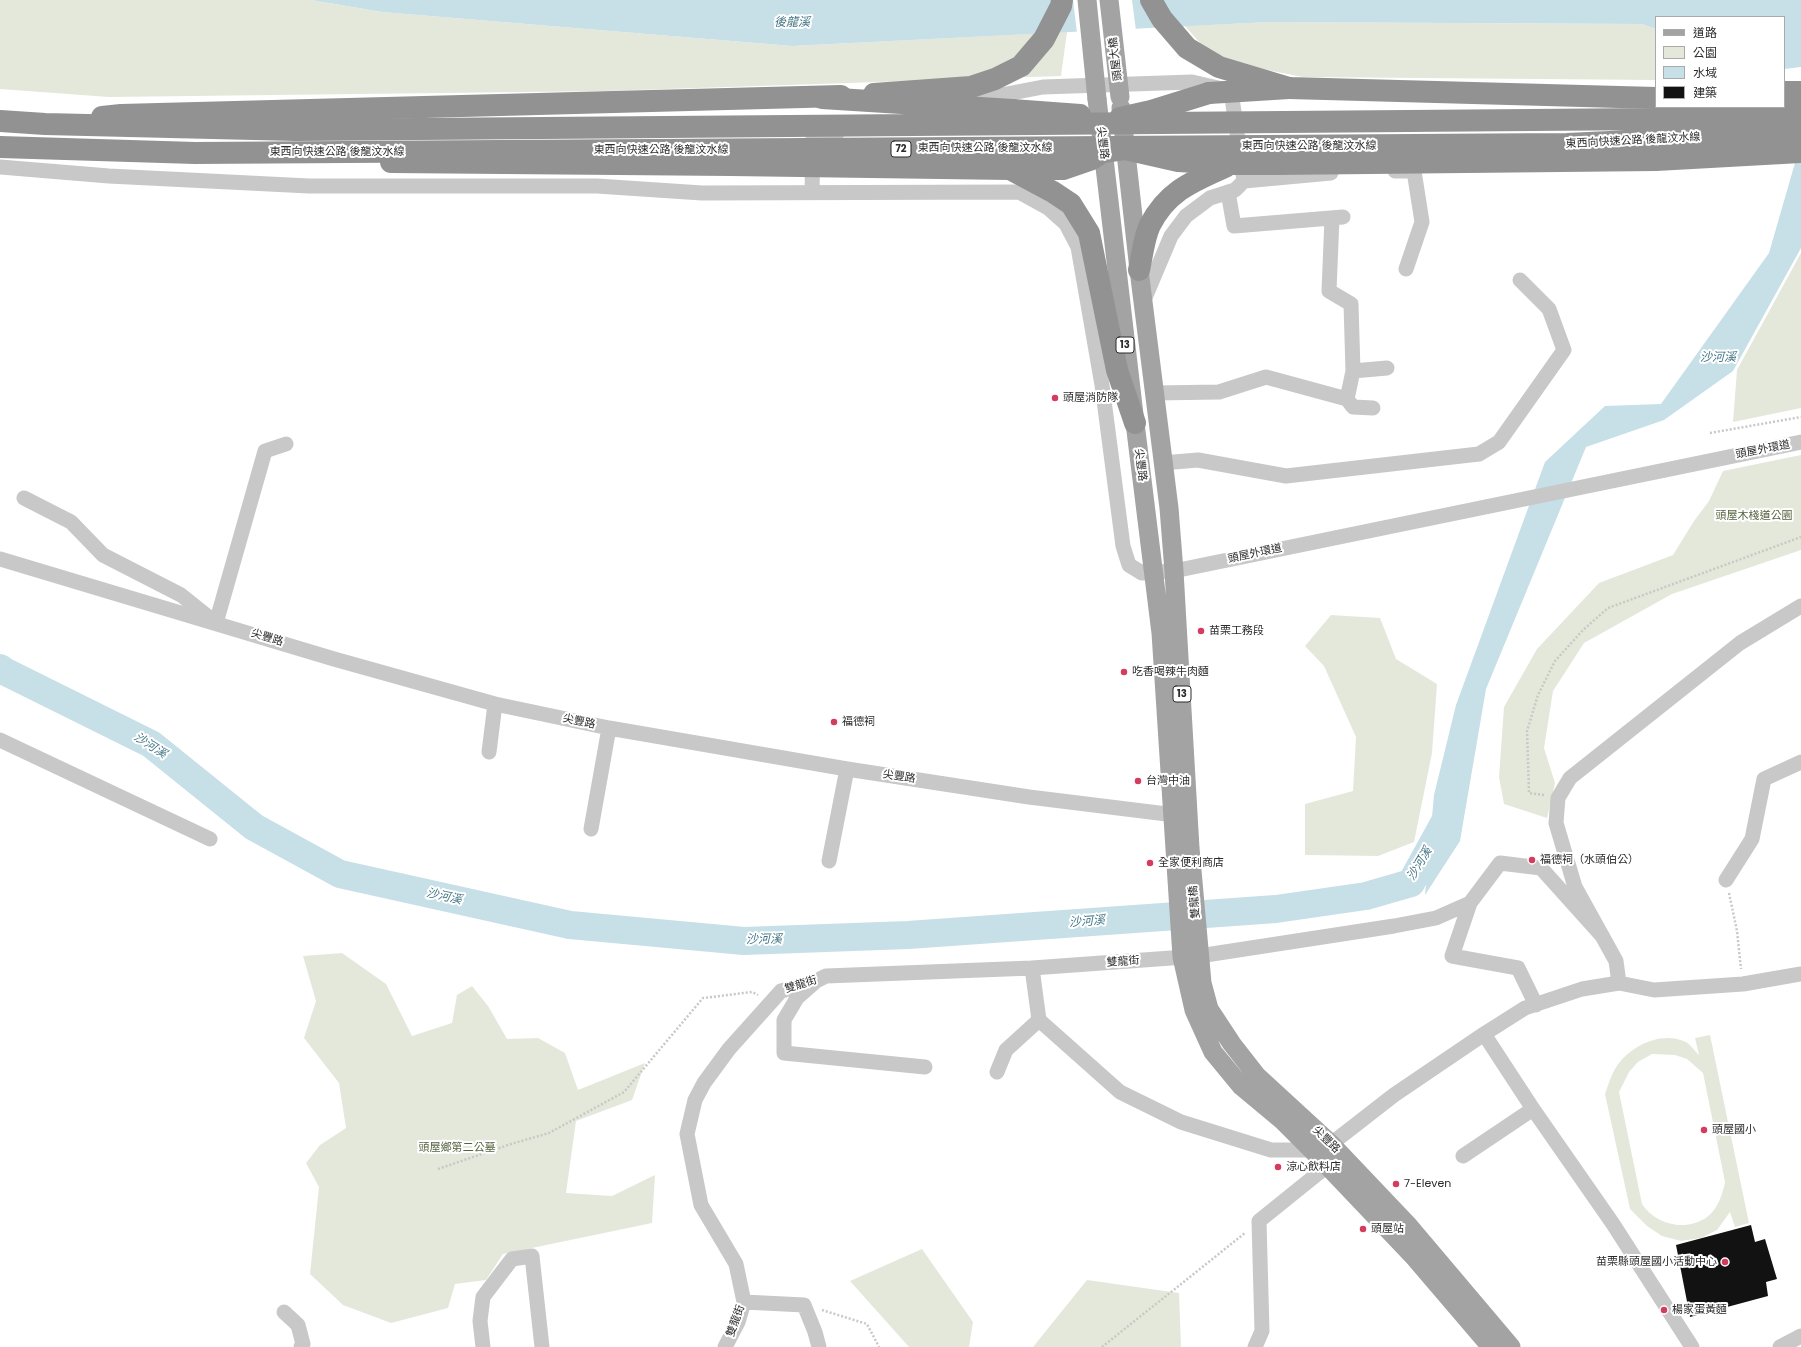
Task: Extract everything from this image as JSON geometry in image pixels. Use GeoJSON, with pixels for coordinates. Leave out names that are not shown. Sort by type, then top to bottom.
{"type":"FeatureCollection","features":[{"type":"Feature","properties":{"kind":"highway"},"geometry":{"type":"LineString","coordinates":[[45,124],[121,115],[822,98],[971,88],[995,79],[1022,66],[1044,39],[1061,6],[1062,0]]}},
{"type":"Feature","properties":{"kind":"highway"},"geometry":{"type":"LineString","coordinates":[[1151,0],[1162,19],[1187,48],[1220,67],[1289,88]]}},
{"type":"Feature","properties":{"kind":"highway"},"geometry":{"type":"LineString","coordinates":[[822,98],[1012,110],[1121,108],[1151,112],[1209,93],[1289,88],[1655,98]]}},
{"type":"Feature","properties":{"kind":"highway"},"geometry":{"type":"LineString","coordinates":[[1785,92],[1801,92]]}},
{"type":"Feature","properties":{"kind":"highway","name":"東西向快速公路 後龍汶水線"},"geometry":{"type":"LineString","coordinates":[[0,121],[45,124],[296,130],[1638,119],[1801,113]]}},
{"type":"Feature","properties":{"kind":"highway","name":"東西向快速公路 後龍汶水線"},"geometry":{"type":"LineString","coordinates":[[0,147],[195,153],[1566,144],[1801,133]]}},
{"type":"Feature","properties":{"kind":"highway"},"geometry":{"type":"LineString","coordinates":[[195,153],[255,162],[1064,169],[1092,160],[1103,152],[1125,149],[1178,161],[1230,164],[1656,160],[1801,152]]}},
{"type":"Feature","properties":{"kind":"highway"},"geometry":{"type":"LineString","coordinates":[[1139,270],[1150,225],[1171,195],[1184,186],[1230,164]]}},
{"type":"Feature","properties":{"kind":"highway"},"geometry":{"type":"LineString","coordinates":[[1010,169],[1053,192],[1071,204],[1089,233],[1117,370],[1135,423]]}},
{"type":"Feature","properties":{"kind":"main road","name":"頭屋大橋"},"geometry":{"type":"LineString","coordinates":[[1087,0],[1098,108]]}},
{"type":"Feature","properties":{"kind":"main road","name":"頭屋大橋"},"geometry":{"type":"LineString","coordinates":[[1109,0],[1121,108]]}},
{"type":"Feature","properties":{"kind":"main road","name":"尖豐路"},"geometry":{"type":"LineString","coordinates":[[1098,108],[1182,815]]}},
{"type":"Feature","properties":{"kind":"main road","name":"尖豐路"},"geometry":{"type":"LineString","coordinates":[[1121,108],[1162,463],[1169,508],[1174,571],[1183,850]]}},
{"type":"Feature","properties":{"kind":"main road","name":"雙龍橋"},"geometry":{"type":"LineString","coordinates":[[1183,850],[1191,957]]}},
{"type":"Feature","properties":{"kind":"main road","name":"尖豐路"},"geometry":{"type":"LineString","coordinates":[[1191,957],[1202,983],[1209,1009],[1232,1044],[1257,1076],[1325,1150],[1491,1347]]}},
{"type":"Feature","properties":{"kind":"main road","name":"尖豐路"},"geometry":{"type":"LineString","coordinates":[[1325,1150],[1407,1224],[1511,1347]]}},
{"type":"Feature","properties":{"kind":"street"},"geometry":{"type":"LineString","coordinates":[[812,192],[813,138],[912,112],[1043,87],[1192,82],[1231,91],[1244,182]]}},
{"type":"Feature","properties":{"kind":"street","name":"頭屋外環道"},"geometry":{"type":"LineString","coordinates":[[0,167],[109,176],[309,186],[597,186],[702,193],[1019,192],[1048,208],[1066,224],[1078,247],[1102,385],[1123,546],[1129,565],[1142,573],[1174,571],[1356,532],[1801,442]]}},
{"type":"Feature","properties":{"kind":"street"},"geometry":{"type":"LineString","coordinates":[[1144,300],[1171,236],[1186,216],[1210,198],[1235,190],[1244,182],[1347,171],[1414,171],[1422,222],[1406,268]]}},
{"type":"Feature","properties":{"kind":"street"},"geometry":{"type":"LineString","coordinates":[[1228,192],[1234,226],[1338,217],[1329,291],[1351,304],[1353,372],[1347,399]]}},
{"type":"Feature","properties":{"kind":"street"},"geometry":{"type":"LineString","coordinates":[[1162,463],[1198,460],[1286,476],[1479,454],[1499,442],[1564,350],[1549,309],[1520,280]]}},
{"type":"Feature","properties":{"kind":"street"},"geometry":{"type":"LineString","coordinates":[[1353,372],[1387,368]]}},
{"type":"Feature","properties":{"kind":"street"},"geometry":{"type":"LineString","coordinates":[[1155,393],[1219,392],[1266,377],[1347,399],[1353,407],[1373,408]]}},
{"type":"Feature","properties":{"kind":"street"},"geometry":{"type":"LineString","coordinates":[[24,498],[71,522],[103,556],[181,595],[216,623],[265,451],[286,444]]}},
{"type":"Feature","properties":{"kind":"street","name":"尖豐路"},"geometry":{"type":"LineString","coordinates":[[0,559],[334,659],[495,704],[609,728],[846,769],[1028,797],[1182,815]]}},
{"type":"Feature","properties":{"kind":"street"},"geometry":{"type":"LineString","coordinates":[[1619,983],[1616,961],[1575,887],[1556,823],[1558,798],[1570,778],[1740,643],[1801,606]]}},
{"type":"Feature","properties":{"kind":"street"},"geometry":{"type":"LineString","coordinates":[[489,752],[495,704]]}},
{"type":"Feature","properties":{"kind":"street"},"geometry":{"type":"LineString","coordinates":[[591,828],[609,728]]}},
{"type":"Feature","properties":{"kind":"street"},"geometry":{"type":"LineString","coordinates":[[0,740],[210,839]]}},
{"type":"Feature","properties":{"kind":"street"},"geometry":{"type":"LineString","coordinates":[[1726,880],[1752,839],[1764,779],[1801,762]]}},
{"type":"Feature","properties":{"kind":"street"},"geometry":{"type":"LineString","coordinates":[[829,861],[846,769]]}},
{"type":"Feature","properties":{"kind":"street"},"geometry":{"type":"LineString","coordinates":[[1536,1005],[1518,968],[1452,956],[1470,903],[1500,863],[1541,868],[1603,937]]}},
{"type":"Feature","properties":{"kind":"street","name":"雙龍街"},"geometry":{"type":"LineString","coordinates":[[725,1347],[738,1322],[744,1302],[736,1264],[701,1204],[687,1134],[695,1100],[704,1083],[729,1049],[781,991],[816,981],[826,976],[1032,968],[1191,957],[1394,926],[1436,918],[1470,903]]}},
{"type":"Feature","properties":{"kind":"street"},"geometry":{"type":"LineString","coordinates":[[1032,968],[1039,1020],[1120,1092],[1181,1122],[1271,1150],[1325,1150],[1394,1094],[1525,1008],[1582,989],[1619,983],[1654,990],[1743,984],[1801,974]]}},
{"type":"Feature","properties":{"kind":"street"},"geometry":{"type":"LineString","coordinates":[[816,981],[797,998],[784,1020],[784,1053],[925,1066]]}},
{"type":"Feature","properties":{"kind":"street"},"geometry":{"type":"LineString","coordinates":[[997,1072],[1006,1050],[1039,1020]]}},
{"type":"Feature","properties":{"kind":"street"},"geometry":{"type":"LineString","coordinates":[[1484,1034],[1532,1109],[1613,1224],[1692,1347]]}},
{"type":"Feature","properties":{"kind":"street"},"geometry":{"type":"LineString","coordinates":[[1463,1156],[1532,1109]]}},
{"type":"Feature","properties":{"kind":"street"},"geometry":{"type":"LineString","coordinates":[[1255,1347],[1262,1331],[1259,1221],[1326,1168],[1325,1150]]}},
{"type":"Feature","properties":{"kind":"street"},"geometry":{"type":"LineString","coordinates":[[483,1347],[480,1321],[482,1297],[512,1259],[532,1256],[542,1347]]}},
{"type":"Feature","properties":{"kind":"street"},"geometry":{"type":"LineString","coordinates":[[744,1302],[804,1305],[815,1332],[819,1347]]}},
{"type":"Feature","properties":{"kind":"street"},"geometry":{"type":"LineString","coordinates":[[284,1312],[298,1325],[303,1344],[301,1347]]}},
{"type":"Feature","properties":{"kind":"street"},"geometry":{"type":"LineString","coordinates":[[1780,1347],[1801,1336]]}},
{"type":"Feature","properties":{"kind":"path"},"geometry":{"type":"LineString","coordinates":[[1710,433],[1801,417]]}},
{"type":"Feature","properties":{"kind":"path"},"geometry":{"type":"LineString","coordinates":[[1528,792],[1527,731],[1538,695],[1555,661],[1582,630],[1608,608],[1801,537]]}},
{"type":"Feature","properties":{"kind":"path"},"geometry":{"type":"LineString","coordinates":[[1726,880],[1737,931],[1743,984]]}},
{"type":"Feature","properties":{"kind":"path"},"geometry":{"type":"LineString","coordinates":[[438,1169],[511,1144],[549,1133],[624,1092],[703,998],[752,992],[773,1000]]}},
{"type":"Feature","properties":{"kind":"path"},"geometry":{"type":"LineString","coordinates":[[1102,1347],[1259,1221]]}},
{"type":"Feature","properties":{"kind":"path"},"geometry":{"type":"LineString","coordinates":[[804,1305],[867,1324],[879,1347]]}},
{"type":"Feature","properties":{"kind":"green space"},"geometry":{"type":"Polygon","coordinates":[[[0,0],[311,0],[382,12],[792,46],[1067,32],[1061,76],[606,91],[109,97],[0,89],[0,0]]]}},
{"type":"Feature","properties":{"kind":"green space"},"geometry":{"type":"Polygon","coordinates":[[[1269,22],[1642,24],[1655,29],[1655,80],[1303,77],[1257,68],[1209,53],[1185,26],[1269,22]]]}},
{"type":"Feature","properties":{"kind":"green space"},"geometry":{"type":"Polygon","coordinates":[[[1801,253],[1801,408],[1733,422],[1737,370],[1801,253]]]}},
{"type":"Feature","properties":{"kind":"green space","name":"頭屋木棧道公園"},"geometry":{"type":"Polygon","coordinates":[[[1801,455],[1801,550],[1672,594],[1584,643],[1553,691],[1544,748],[1555,783],[1547,818],[1504,804],[1499,777],[1504,707],[1537,649],[1599,583],[1673,555],[1694,521],[1709,501],[1723,471],[1801,455]]]}},
{"type":"Feature","properties":{"kind":"green space"},"geometry":{"type":"Polygon","coordinates":[[[1331,615],[1380,618],[1396,659],[1437,684],[1432,753],[1414,842],[1378,856],[1305,855],[1305,804],[1353,791],[1356,737],[1324,666],[1305,646],[1331,615]]]}},
{"type":"Feature","properties":{"kind":"green space","name":"頭屋鄉第二公墓"},"geometry":{"type":"Polygon","coordinates":[[[342,953],[386,984],[412,1036],[452,1023],[457,995],[472,986],[488,1006],[507,1039],[538,1038],[565,1053],[578,1090],[645,1063],[632,1100],[576,1121],[566,1193],[612,1196],[655,1175],[652,1223],[503,1254],[486,1280],[455,1284],[448,1308],[391,1323],[343,1305],[310,1274],[319,1187],[306,1163],[320,1145],[346,1128],[339,1083],[304,1038],[316,1001],[303,956],[342,953]]]}},
{"type":"Feature","properties":{"kind":"green space"},"geometry":{"type":"Polygon","coordinates":[[[1710,1035],[1749,1223],[1735,1227],[1730,1212],[1717,1230],[1701,1238],[1681,1241],[1662,1236],[1647,1226],[1630,1209],[1605,1094],[1619,1063],[1625,1056],[1641,1045],[1659,1039],[1677,1039],[1686,1042],[1699,1055],[1695,1038],[1710,1035]],[[1652,1054],[1638,1062],[1629,1072],[1619,1092],[1642,1204],[1655,1217],[1672,1224],[1681,1225],[1699,1222],[1711,1214],[1719,1201],[1725,1182],[1703,1073],[1687,1059],[1675,1055],[1652,1054]]]}},
{"type":"Feature","properties":{"kind":"green space"},"geometry":{"type":"Polygon","coordinates":[[[922,1249],[973,1322],[969,1347],[909,1347],[850,1281],[922,1249]]]}},
{"type":"Feature","properties":{"kind":"green space"},"geometry":{"type":"Polygon","coordinates":[[[1087,1280],[1179,1293],[1181,1347],[1033,1347],[1087,1280]]]}},
{"type":"Feature","properties":{"kind":"water","name":"後龍溪"},"geometry":{"type":"Polygon","coordinates":[[[311,0],[1801,0],[1801,67],[1785,69],[1785,16],[1655,16],[1655,29],[1642,24],[1269,22],[792,46],[382,12],[311,0]]]}},
{"type":"Feature","properties":{"kind":"water","name":"沙河溪"},"geometry":{"type":"Polygon","coordinates":[[[1801,142],[1801,248],[1733,371],[1664,420],[1586,447],[1486,689],[1460,841],[1425,895],[1434,795],[1456,705],[1545,462],[1605,406],[1661,404],[1769,253],[1801,142]]]}},
{"type":"Feature","properties":{"kind":"pier"},"geometry":{"type":"Polygon","coordinates":[[[1073,0],[1132,0],[1136,31],[1077,33],[1073,0]]]}},
{"type":"Feature","properties":{"kind":"building","name":"苗栗縣頭屋國小活動中心"},"geometry":{"type":"Polygon","coordinates":[[[1751,1225],[1755,1242],[1765,1239],[1777,1279],[1766,1282],[1768,1296],[1690,1317],[1676,1245],[1751,1225]]]}},
{"type":"Feature","properties":{"kind":"waterway","name":"沙河溪"},"geometry":{"type":"LineString","coordinates":[[0,668],[151,744],[254,827],[340,874],[570,925],[744,941],[908,935],[1276,909],[1366,896],[1411,883],[1448,816]]}},
{"type":"Feature","properties":{"kind":"place","name":"頭屋消防隊"},"geometry":{"type":"Point","coordinates":[1055,398]}},
{"type":"Feature","properties":{"kind":"place","name":"苗栗工務段"},"geometry":{"type":"Point","coordinates":[1201,631]}},
{"type":"Feature","properties":{"kind":"place","name":"吃香喝辣牛肉麵"},"geometry":{"type":"Point","coordinates":[1124,672]}},
{"type":"Feature","properties":{"kind":"place","name":"福德祠"},"geometry":{"type":"Point","coordinates":[834,722]}},
{"type":"Feature","properties":{"kind":"place","name":"台灣中油"},"geometry":{"type":"Point","coordinates":[1138,781]}},
{"type":"Feature","properties":{"kind":"place","name":"福德祠（水頭伯公）"},"geometry":{"type":"Point","coordinates":[1532,860]}},
{"type":"Feature","properties":{"kind":"place","name":"全家便利商店"},"geometry":{"type":"Point","coordinates":[1150,863]}},
{"type":"Feature","properties":{"kind":"place","name":"頭屋國小"},"geometry":{"type":"Point","coordinates":[1704,1130]}},
{"type":"Feature","properties":{"kind":"place","name":"涼心飲料店"},"geometry":{"type":"Point","coordinates":[1278,1167]}},
{"type":"Feature","properties":{"kind":"place","name":"7-Eleven"},"geometry":{"type":"Point","coordinates":[1396,1184]}},
{"type":"Feature","properties":{"kind":"place","name":"頭屋站"},"geometry":{"type":"Point","coordinates":[1363,1229]}},
{"type":"Feature","properties":{"kind":"place","name":"苗栗縣頭屋國小活動中心"},"geometry":{"type":"Point","coordinates":[1725,1262]}},
{"type":"Feature","properties":{"kind":"place","name":"楊家蛋黃麵"},"geometry":{"type":"Point","coordinates":[1664,1310]}}]}
